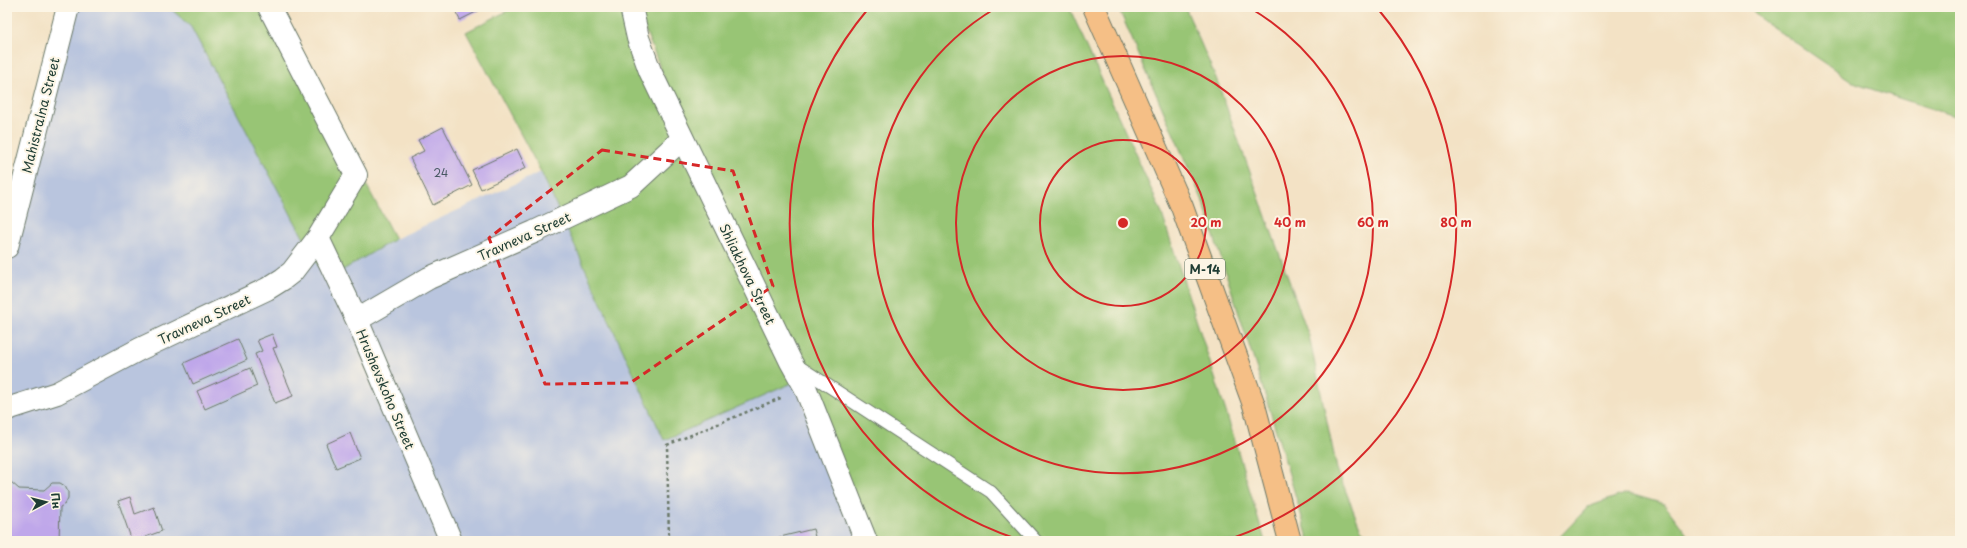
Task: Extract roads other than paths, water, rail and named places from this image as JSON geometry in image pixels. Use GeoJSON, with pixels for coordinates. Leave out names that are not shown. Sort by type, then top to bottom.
{"type":"FeatureCollection","features":[{"type":"Feature","properties":{"kind":"highway","name":"М-14"},"geometry":{"type":"LineString","coordinates":[[1094,7],[1187,222],[1254,405],[1290,541]]}},
{"type":"Feature","properties":{"kind":"street","name":"Mahistralna Street"},"geometry":{"type":"LineString","coordinates":[[7,247],[68,7]]}},
{"type":"Feature","properties":{"kind":"street","name":"Travneva Street"},"geometry":{"type":"LineString","coordinates":[[7,409],[57,393],[140,349],[267,289],[292,272],[318,238],[356,175],[269,7]]}},
{"type":"Feature","properties":{"kind":"street","name":"Shliakhova Street"},"geometry":{"type":"LineString","coordinates":[[631,7],[638,38],[650,71],[791,362],[805,387],[866,541]]}},
{"type":"Feature","properties":{"kind":"street","name":"Travneva Street"},"geometry":{"type":"LineString","coordinates":[[357,320],[429,278],[534,232],[631,186],[682,139]]}},
{"type":"Feature","properties":{"kind":"street","name":"Hrushevskoho Street"},"geometry":{"type":"LineString","coordinates":[[318,238],[357,320],[451,541]]}},
{"type":"Feature","properties":{"kind":"lane"},"geometry":{"type":"LineString","coordinates":[[791,362],[991,492],[1036,541]]}}]}
